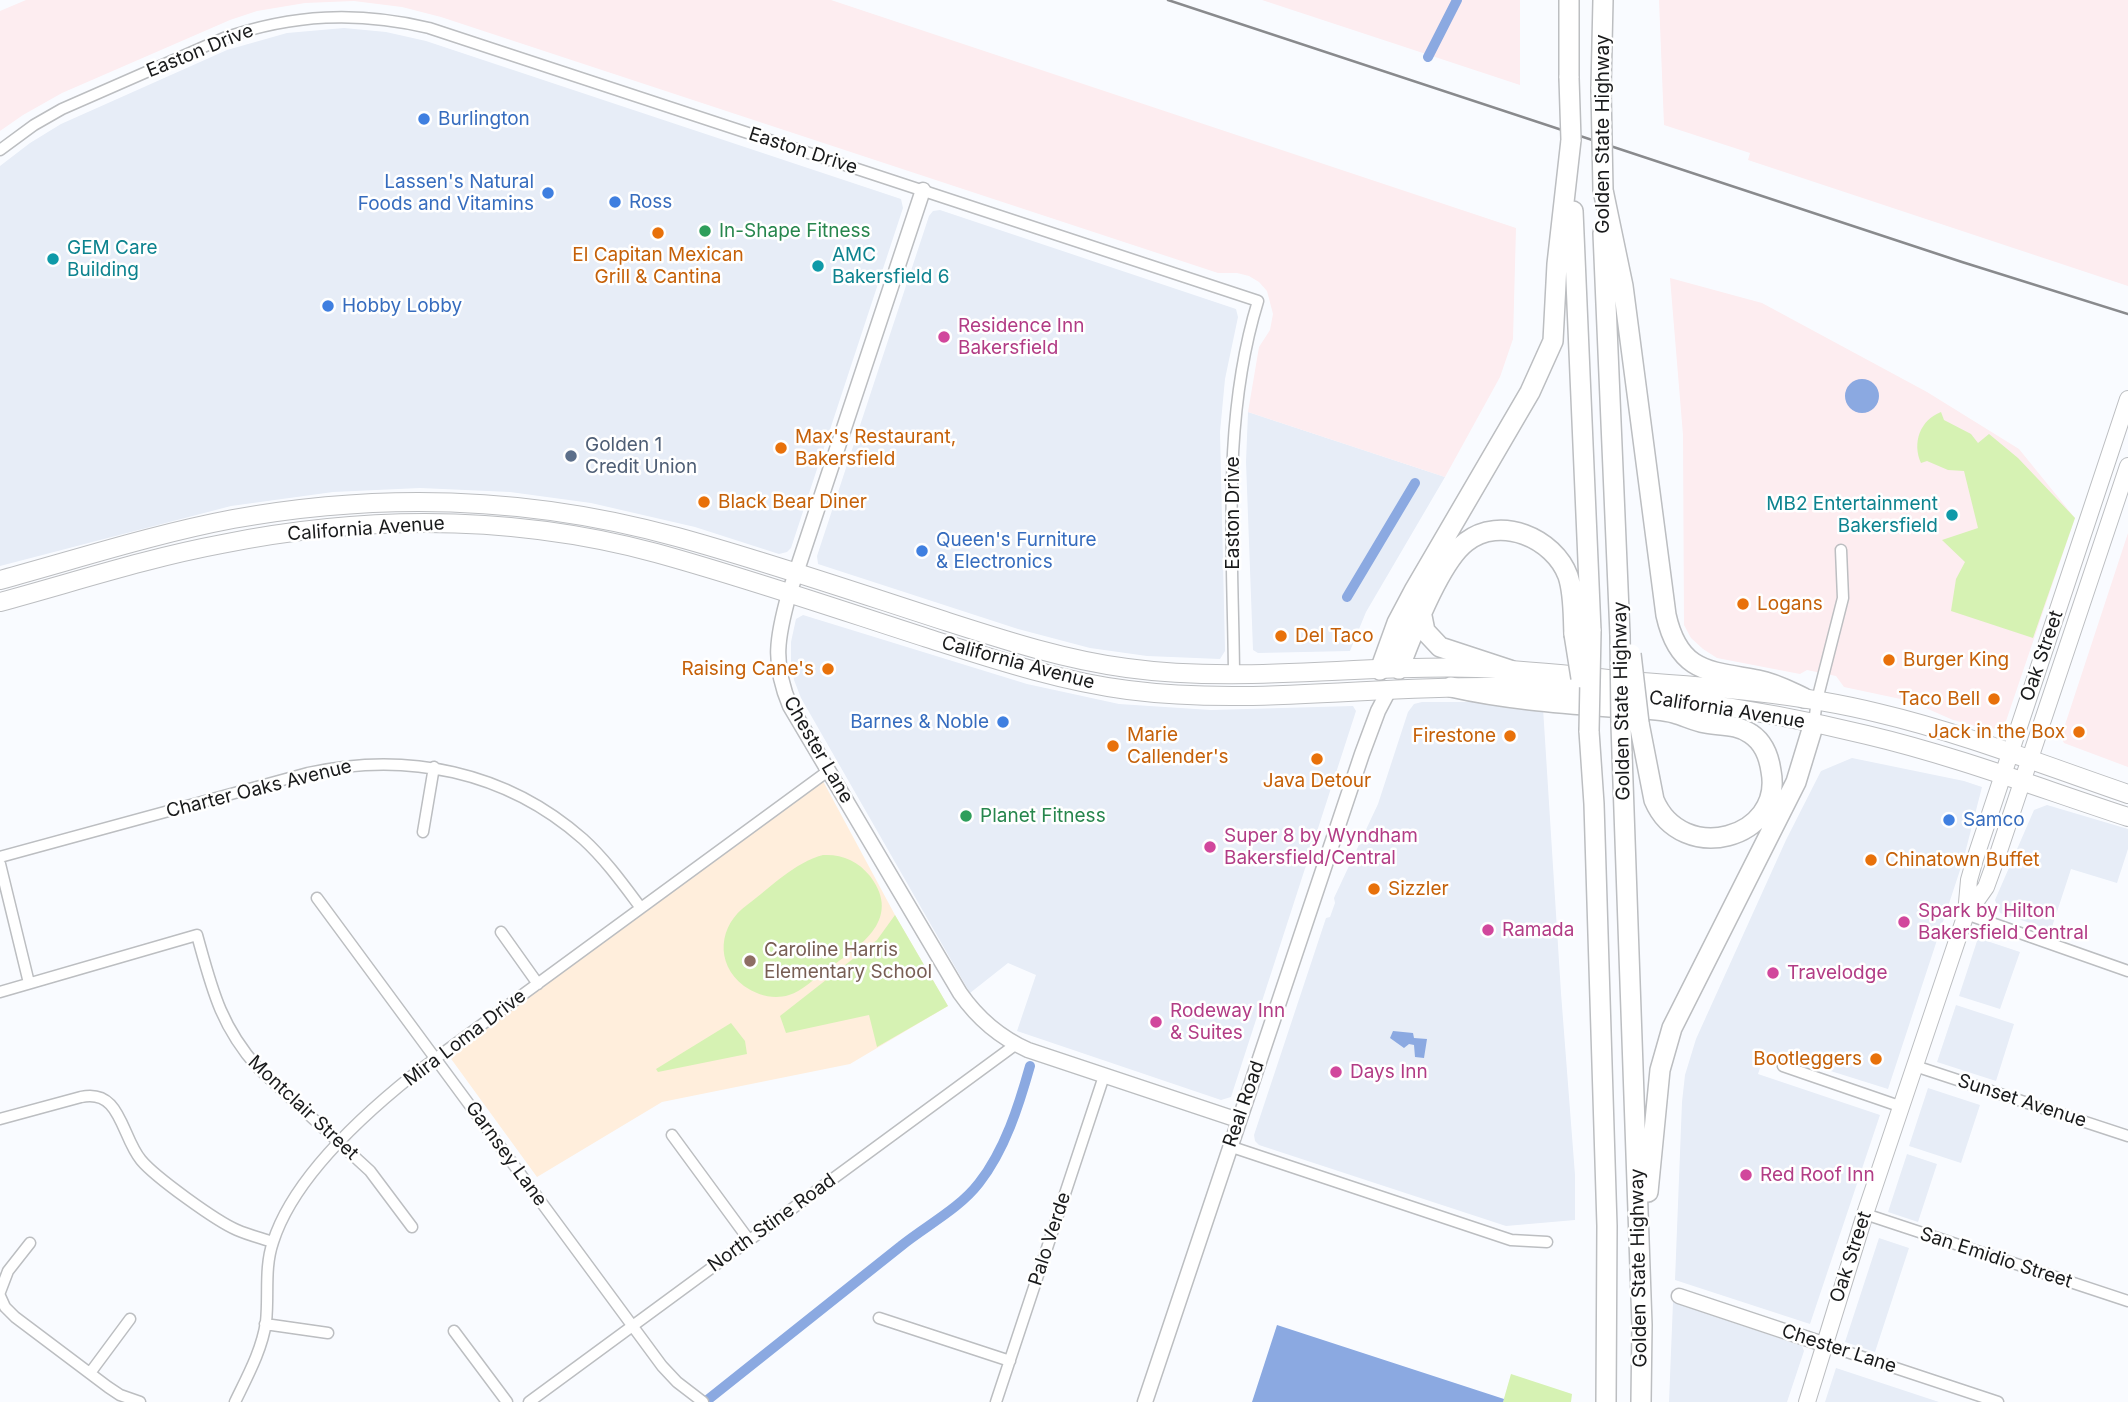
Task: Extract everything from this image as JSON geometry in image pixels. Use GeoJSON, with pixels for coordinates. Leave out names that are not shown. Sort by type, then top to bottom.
{"type":"FeatureCollection","features":[{"type":"Feature","properties":{"kind":"highway","name":"Golden State Highway"},"geometry":{"type":"LineString","coordinates":[[1569,0],[1571,139],[1566,267],[1582,633],[1594,804],[1607,1238],[1606,1402]]}},
{"type":"Feature","properties":{"kind":"highway","name":"Golden State Highway"},"geometry":{"type":"LineString","coordinates":[[1603,0],[1603,279],[1618,570],[1630,724],[1641,1402]]}},
{"type":"Feature","properties":{"kind":"highway"},"geometry":{"type":"LineString","coordinates":[[1603,190],[1623,286],[1666,615],[1673,640],[1683,654],[1706,670],[1722,676],[1775,684],[1811,699]]}},
{"type":"Feature","properties":{"kind":"highway"},"geometry":{"type":"LineString","coordinates":[[1390,669],[1397,623],[1545,362],[1553,341],[1566,267]]}},
{"type":"Feature","properties":{"kind":"highway"},"geometry":{"type":"LineString","coordinates":[[1390,669],[1422,616],[1444,572],[1466,542],[1491,532],[1516,532],[1540,542],[1561,563],[1571,587],[1582,633]]}},
{"type":"Feature","properties":{"kind":"highway"},"geometry":{"type":"LineString","coordinates":[[1422,616],[1425,631],[1440,647],[1510,670]]}},
{"type":"Feature","properties":{"kind":"highway"},"geometry":{"type":"LineString","coordinates":[[1451,687],[1524,700],[1674,713],[1695,721],[1742,729],[1763,746],[1772,773],[1771,788],[1764,810],[1746,828],[1723,838],[1700,838],[1678,829],[1659,811],[1630,724]]}},
{"type":"Feature","properties":{"kind":"highway"},"geometry":{"type":"LineString","coordinates":[[1641,1280],[1657,1096],[1665,1049],[1681,1008],[1796,782],[1814,723]]}},
{"type":"Feature","properties":{"kind":"main road","name":"Oak Street"},"geometry":{"type":"LineString","coordinates":[[1807,1402],[1865,1214],[1966,914],[1969,880],[2009,753],[2128,399]]}},
{"type":"Feature","properties":{"kind":"main road","name":"Oak Street"},"geometry":{"type":"LineString","coordinates":[[1966,914],[1986,887],[2128,467]]}},
{"type":"Feature","properties":{"kind":"main road","name":"California Avenue"},"geometry":{"type":"LineString","coordinates":[[0,580],[208,525],[299,509],[416,501],[528,508],[640,527],[1061,656],[1144,670],[1234,674],[1456,667],[1762,692],[1811,699],[1912,722],[2128,793]]}},
{"type":"Feature","properties":{"kind":"main road"},"geometry":{"type":"LineString","coordinates":[[504,526],[517,522],[528,508]]}},
{"type":"Feature","properties":{"kind":"main road","name":"California Avenue"},"geometry":{"type":"LineString","coordinates":[[0,602],[186,552],[268,535],[401,523],[504,526],[613,542],[789,594],[976,654],[1070,680],[1134,691],[1228,696],[1451,687],[1589,692],[1697,703],[1814,723],[1891,741],[2128,817]]}},
{"type":"Feature","properties":{"kind":"main road"},"geometry":{"type":"LineString","coordinates":[[976,654],[984,646],[1045,661],[1061,656]]}},
{"type":"Feature","properties":{"kind":"main road"},"geometry":{"type":"LineString","coordinates":[[1389,690],[1390,669]]}},
{"type":"Feature","properties":{"kind":"main road"},"geometry":{"type":"LineString","coordinates":[[1070,680],[1071,676],[1080,673],[1132,677],[1144,670]]}},
{"type":"Feature","properties":{"kind":"main road"},"geometry":{"type":"LineString","coordinates":[[1134,691],[1159,683],[1222,684],[1231,680],[1234,674]]}},
{"type":"Feature","properties":{"kind":"main road"},"geometry":{"type":"LineString","coordinates":[[1674,713],[1752,719],[1777,716]]}},
{"type":"Feature","properties":{"kind":"street","name":"Easton Drive"},"geometry":{"type":"LineString","coordinates":[[0,150],[62,109],[224,38],[271,23],[299,18],[353,16],[402,21],[1258,301],[1244,351],[1234,419],[1234,674]]}},
{"type":"Feature","properties":{"kind":"street","name":"Chester Lane"},"geometry":{"type":"LineString","coordinates":[[923,190],[795,573],[778,638],[779,674],[790,705],[970,1007],[999,1035],[1016,1045],[1238,1120]]}},
{"type":"Feature","properties":{"kind":"street"},"geometry":{"type":"LineString","coordinates":[[1814,723],[1811,699],[1843,598],[1841,550]]}},
{"type":"Feature","properties":{"kind":"street","name":"Real Road"},"geometry":{"type":"LineString","coordinates":[[1145,1402],[1363,754],[1378,711],[1389,690]]}},
{"type":"Feature","properties":{"kind":"street","name":"Charter Oaks Avenue"},"geometry":{"type":"LineString","coordinates":[[0,856],[334,768],[380,763],[434,767],[471,776],[500,787],[542,808],[598,854],[641,908]]}},
{"type":"Feature","properties":{"kind":"street"},"geometry":{"type":"LineString","coordinates":[[423,831],[434,767]]}},
{"type":"Feature","properties":{"kind":"street","name":"Mira Loma Drive"},"geometry":{"type":"LineString","coordinates":[[235,1402],[259,1348],[265,1324],[266,1278],[273,1242],[288,1210],[339,1142],[388,1096],[436,1059],[828,771]]}},
{"type":"Feature","properties":{"kind":"street"},"geometry":{"type":"LineString","coordinates":[[0,864],[29,983]]}},
{"type":"Feature","properties":{"kind":"street","name":"Garnsey Lane"},"geometry":{"type":"LineString","coordinates":[[317,898],[662,1366],[698,1399]]}},
{"type":"Feature","properties":{"kind":"street"},"geometry":{"type":"LineString","coordinates":[[1966,914],[2128,971]]}},
{"type":"Feature","properties":{"kind":"street"},"geometry":{"type":"LineString","coordinates":[[501,932],[538,984]]}},
{"type":"Feature","properties":{"kind":"street","name":"Montclair Street"},"geometry":{"type":"LineString","coordinates":[[0,992],[197,935],[214,998],[230,1033],[258,1068],[370,1171],[412,1227]]}},
{"type":"Feature","properties":{"kind":"street","name":"North Stine Road"},"geometry":{"type":"LineString","coordinates":[[529,1402],[1016,1045]]}},
{"type":"Feature","properties":{"kind":"street"},"geometry":{"type":"LineString","coordinates":[[1783,1066],[1902,1107]]}},
{"type":"Feature","properties":{"kind":"street","name":"Sunset Avenue"},"geometry":{"type":"LineString","coordinates":[[1915,1066],[2128,1136]]}},
{"type":"Feature","properties":{"kind":"street","name":"Palo Verde"},"geometry":{"type":"LineString","coordinates":[[996,1402],[1104,1076]]}},
{"type":"Feature","properties":{"kind":"street"},"geometry":{"type":"LineString","coordinates":[[0,1119],[80,1097],[103,1097],[114,1108],[132,1147],[156,1175],[224,1223],[273,1242]]}},
{"type":"Feature","properties":{"kind":"street"},"geometry":{"type":"LineString","coordinates":[[673,1135],[750,1240]]}},
{"type":"Feature","properties":{"kind":"street"},"geometry":{"type":"LineString","coordinates":[[1230,1146],[1511,1240],[1547,1241]]}},
{"type":"Feature","properties":{"kind":"street","name":"San Emidio Street"},"geometry":{"type":"LineString","coordinates":[[1865,1214],[2128,1301]]}},
{"type":"Feature","properties":{"kind":"street"},"geometry":{"type":"LineString","coordinates":[[30,1243],[8,1271],[0,1294],[9,1312],[120,1395],[140,1402]]}},
{"type":"Feature","properties":{"kind":"street","name":"Chester Lane"},"geometry":{"type":"LineString","coordinates":[[1679,1296],[1998,1402]]}},
{"type":"Feature","properties":{"kind":"street"},"geometry":{"type":"LineString","coordinates":[[90,1373],[130,1318]]}},
{"type":"Feature","properties":{"kind":"street"},"geometry":{"type":"LineString","coordinates":[[879,1318],[1010,1362]]}},
{"type":"Feature","properties":{"kind":"street"},"geometry":{"type":"LineString","coordinates":[[265,1324],[328,1333]]}},
{"type":"Feature","properties":{"kind":"street"},"geometry":{"type":"LineString","coordinates":[[454,1331],[507,1402]]}},
{"type":"Feature","properties":{"kind":"shaded area"},"geometry":{"type":"Polygon","coordinates":[[[26,0],[831,0],[1516,228],[1513,339],[1500,377],[1445,477],[1248,412],[1259,347],[1270,330],[1273,314],[1267,291],[1249,276],[1218,273],[441,17],[402,7],[354,1],[305,3],[257,11],[230,20],[62,93],[0,131],[0,11],[26,0]]]}},
{"type":"Feature","properties":{"kind":"shaded area"},"geometry":{"type":"Polygon","coordinates":[[[1262,0],[1520,0],[1520,85],[1426,54],[1262,0]]]}},
{"type":"Feature","properties":{"kind":"shaded area"},"geometry":{"type":"Polygon","coordinates":[[[1659,0],[2128,0],[2128,286],[1748,160],[1750,153],[1664,125],[1659,0]]]}},
{"type":"Feature","properties":{"kind":"shaded area"},"geometry":{"type":"Polygon","coordinates":[[[344,28],[386,32],[426,41],[901,199],[903,208],[791,548],[787,552],[779,554],[695,527],[591,503],[510,492],[420,488],[333,492],[231,506],[0,566],[0,166],[61,124],[227,50],[287,33],[344,28]]]}},
{"type":"Feature","properties":{"kind":"shaded area"},"geometry":{"type":"Polygon","coordinates":[[[940,210],[1236,309],[1238,317],[1225,379],[1220,432],[1225,651],[1220,659],[1147,656],[1090,648],[1018,629],[818,564],[817,556],[929,216],[933,211],[940,210]]]}},
{"type":"Feature","properties":{"kind":"shaded area"},"geometry":{"type":"Polygon","coordinates":[[[1670,278],[1762,303],[1927,392],[2019,449],[2075,518],[2005,724],[1990,730],[1953,720],[1910,701],[1844,687],[1836,676],[1807,670],[1800,674],[1717,658],[1691,638],[1684,625],[1683,435],[1670,278]]]}},
{"type":"Feature","properties":{"kind":"shaded area"},"geometry":{"type":"Polygon","coordinates":[[[1248,412],[1445,477],[1366,612],[1350,651],[1258,653],[1253,650],[1246,462],[1248,412]]]}},
{"type":"Feature","properties":{"kind":"shaded area"},"geometry":{"type":"Polygon","coordinates":[[[2128,533],[2128,767],[2064,743],[2061,737],[2128,533]]]}},
{"type":"Feature","properties":{"kind":"shaded area"},"geometry":{"type":"Polygon","coordinates":[[[803,615],[1027,684],[1119,704],[1211,710],[1353,706],[1356,711],[1231,1097],[1221,1100],[1017,1031],[1036,975],[1008,963],[970,993],[801,698],[794,680],[791,642],[796,619],[803,615]]]}},
{"type":"Feature","properties":{"kind":"shaded area"},"geometry":{"type":"Polygon","coordinates":[[[1472,702],[1543,708],[1575,1175],[1575,1220],[1506,1226],[1259,1145],[1255,1141],[1254,1135],[1326,918],[1330,917],[1334,898],[1378,804],[1408,712],[1414,704],[1472,702]]]}},
{"type":"Feature","properties":{"kind":"shaded area"},"geometry":{"type":"Polygon","coordinates":[[[1852,758],[1982,787],[1963,861],[1888,1089],[1786,1057],[1775,1065],[1762,1062],[1758,1074],[1880,1115],[1810,1324],[1675,1280],[1682,1102],[1685,1075],[1696,1039],[1786,840],[1821,771],[1852,758]]]}},
{"type":"Feature","properties":{"kind":"shaded area","name":"Caroline Harris Elementary School"},"geometry":{"type":"Polygon","coordinates":[[[823,781],[895,915],[948,1006],[850,1064],[662,1102],[537,1177],[449,1056],[823,781]]]}},
{"type":"Feature","properties":{"kind":"shaded area"},"geometry":{"type":"Polygon","coordinates":[[[2047,805],[2128,829],[2128,849],[2117,883],[2071,869],[2051,930],[2000,913],[1995,900],[2034,810],[2047,805]]]}},
{"type":"Feature","properties":{"kind":"shaded area"},"geometry":{"type":"Polygon","coordinates":[[[1978,938],[2020,952],[2000,1009],[1959,996],[1978,938]]]}},
{"type":"Feature","properties":{"kind":"shaded area"},"geometry":{"type":"Polygon","coordinates":[[[1956,1005],[2014,1024],[1996,1081],[1937,1062],[1956,1005]]]}},
{"type":"Feature","properties":{"kind":"shaded area"},"geometry":{"type":"Polygon","coordinates":[[[1928,1088],[1980,1105],[1961,1163],[1909,1146],[1928,1088]]]}},
{"type":"Feature","properties":{"kind":"shaded area"},"geometry":{"type":"Polygon","coordinates":[[[1907,1154],[1937,1164],[1918,1222],[1888,1212],[1907,1154]]]}},
{"type":"Feature","properties":{"kind":"shaded area"},"geometry":{"type":"Polygon","coordinates":[[[1879,1238],[1909,1248],[1875,1352],[1845,1342],[1879,1238]]]}},
{"type":"Feature","properties":{"kind":"shaded area"},"geometry":{"type":"Polygon","coordinates":[[[1673,1302],[1802,1346],[1804,1351],[1787,1402],[1669,1402],[1673,1302]]]}},
{"type":"Feature","properties":{"kind":"shaded area"},"geometry":{"type":"Polygon","coordinates":[[[1836,1368],[1939,1402],[1825,1402],[1836,1368]]]}},
{"type":"Feature","properties":{"kind":"green space"},"geometry":{"type":"Polygon","coordinates":[[[1941,412],[1944,420],[1971,434],[1978,443],[1989,434],[2018,458],[2075,518],[2033,638],[1951,611],[1956,579],[1965,562],[1942,540],[1978,528],[1964,471],[1948,470],[1927,461],[1921,463],[1918,455],[1918,440],[1923,426],[1941,412]]]}},
{"type":"Feature","properties":{"kind":"green space"},"geometry":{"type":"Polygon","coordinates":[[[823,855],[849,860],[870,876],[879,892],[882,907],[879,920],[862,943],[799,991],[777,997],[765,996],[749,989],[734,977],[724,956],[726,933],[730,923],[738,913],[783,876],[803,863],[823,855]]]}},
{"type":"Feature","properties":{"kind":"green space"},"geometry":{"type":"Polygon","coordinates":[[[895,915],[948,1006],[877,1047],[869,1015],[786,1033],[780,1016],[877,940],[895,915]]]}},
{"type":"Feature","properties":{"kind":"green space"},"geometry":{"type":"Polygon","coordinates":[[[731,1023],[745,1041],[747,1054],[658,1072],[656,1069],[731,1023]]]}},
{"type":"Feature","properties":{"kind":"green space"},"geometry":{"type":"Polygon","coordinates":[[[1511,1374],[1572,1394],[1571,1402],[1503,1402],[1511,1374]]]}},
{"type":"Feature","properties":{"kind":"water"},"geometry":{"type":"Polygon","coordinates":[[[1862,379],[1874,384],[1879,396],[1874,408],[1862,413],[1850,408],[1845,396],[1850,384],[1862,379]]]}},
{"type":"Feature","properties":{"kind":"water"},"geometry":{"type":"Polygon","coordinates":[[[1393,1031],[1413,1033],[1414,1038],[1427,1039],[1424,1058],[1415,1057],[1414,1045],[1409,1044],[1404,1048],[1390,1038],[1393,1031]]]}},
{"type":"Feature","properties":{"kind":"water"},"geometry":{"type":"Polygon","coordinates":[[[1277,1325],[1504,1399],[1503,1402],[1252,1402],[1277,1325]]]}},
{"type":"Feature","properties":{"kind":"waterway"},"geometry":{"type":"LineString","coordinates":[[1428,57],[1457,0]]}},
{"type":"Feature","properties":{"kind":"waterway"},"geometry":{"type":"LineString","coordinates":[[1347,597],[1415,483]]}},
{"type":"Feature","properties":{"kind":"waterway"},"geometry":{"type":"LineString","coordinates":[[705,1402],[971,1192],[1004,1142],[1030,1066]]}},
{"type":"Feature","properties":{"kind":"railway"},"geometry":{"type":"LineString","coordinates":[[1168,0],[1962,262],[2128,314]]}},
{"type":"Feature","properties":{"kind":"place","name":"Burlington"},"geometry":{"type":"Point","coordinates":[424,119]}},
{"type":"Feature","properties":{"kind":"place","name":"Lassen's Natural Foods and Vitamins"},"geometry":{"type":"Point","coordinates":[548,193]}},
{"type":"Feature","properties":{"kind":"place","name":"Ross"},"geometry":{"type":"Point","coordinates":[615,202]}},
{"type":"Feature","properties":{"kind":"place","name":"In-Shape Fitness"},"geometry":{"type":"Point","coordinates":[705,231]}},
{"type":"Feature","properties":{"kind":"place","name":"El Capitan Mexican Grill & Cantina"},"geometry":{"type":"Point","coordinates":[658,233]}},
{"type":"Feature","properties":{"kind":"place","name":"GEM Care Building"},"geometry":{"type":"Point","coordinates":[53,259]}},
{"type":"Feature","properties":{"kind":"place","name":"AMC Bakersfield 6"},"geometry":{"type":"Point","coordinates":[818,266]}},
{"type":"Feature","properties":{"kind":"place","name":"Hobby Lobby"},"geometry":{"type":"Point","coordinates":[328,306]}},
{"type":"Feature","properties":{"kind":"place","name":"Residence Inn Bakersfield"},"geometry":{"type":"Point","coordinates":[944,337]}},
{"type":"Feature","properties":{"kind":"place","name":"Max's Restaurant, Bakersfield"},"geometry":{"type":"Point","coordinates":[781,448]}},
{"type":"Feature","properties":{"kind":"place","name":"Golden 1 Credit Union"},"geometry":{"type":"Point","coordinates":[571,456]}},
{"type":"Feature","properties":{"kind":"place","name":"Black Bear Diner"},"geometry":{"type":"Point","coordinates":[704,502]}},
{"type":"Feature","properties":{"kind":"place","name":"MB2 Entertainment Bakersfield"},"geometry":{"type":"Point","coordinates":[1952,515]}},
{"type":"Feature","properties":{"kind":"place","name":"Queen's Furniture & Electronics"},"geometry":{"type":"Point","coordinates":[922,551]}},
{"type":"Feature","properties":{"kind":"place","name":"Logans"},"geometry":{"type":"Point","coordinates":[1743,604]}},
{"type":"Feature","properties":{"kind":"place","name":"Del Taco"},"geometry":{"type":"Point","coordinates":[1281,636]}},
{"type":"Feature","properties":{"kind":"place","name":"Burger King"},"geometry":{"type":"Point","coordinates":[1889,660]}},
{"type":"Feature","properties":{"kind":"place","name":"Raising Cane's"},"geometry":{"type":"Point","coordinates":[828,669]}},
{"type":"Feature","properties":{"kind":"place","name":"Taco Bell"},"geometry":{"type":"Point","coordinates":[1994,699]}},
{"type":"Feature","properties":{"kind":"place","name":"Barnes & Noble"},"geometry":{"type":"Point","coordinates":[1003,722]}},
{"type":"Feature","properties":{"kind":"place","name":"Jack in the Box"},"geometry":{"type":"Point","coordinates":[2079,732]}},
{"type":"Feature","properties":{"kind":"place","name":"Firestone"},"geometry":{"type":"Point","coordinates":[1510,736]}},
{"type":"Feature","properties":{"kind":"place","name":"Marie Callender's"},"geometry":{"type":"Point","coordinates":[1113,746]}},
{"type":"Feature","properties":{"kind":"place","name":"Java Detour"},"geometry":{"type":"Point","coordinates":[1317,759]}},
{"type":"Feature","properties":{"kind":"place","name":"Planet Fitness"},"geometry":{"type":"Point","coordinates":[966,816]}},
{"type":"Feature","properties":{"kind":"place","name":"Samco"},"geometry":{"type":"Point","coordinates":[1949,820]}},
{"type":"Feature","properties":{"kind":"place","name":"Super 8 by Wyndham Bakersfield/Central"},"geometry":{"type":"Point","coordinates":[1210,847]}},
{"type":"Feature","properties":{"kind":"place","name":"Chinatown Buffet"},"geometry":{"type":"Point","coordinates":[1871,860]}},
{"type":"Feature","properties":{"kind":"place","name":"Sizzler"},"geometry":{"type":"Point","coordinates":[1374,889]}},
{"type":"Feature","properties":{"kind":"place","name":"Spark by Hilton Bakersfield Central"},"geometry":{"type":"Point","coordinates":[1904,922]}},
{"type":"Feature","properties":{"kind":"place","name":"Ramada"},"geometry":{"type":"Point","coordinates":[1488,930]}},
{"type":"Feature","properties":{"kind":"place","name":"Caroline Harris Elementary School"},"geometry":{"type":"Point","coordinates":[750,961]}},
{"type":"Feature","properties":{"kind":"place","name":"Travelodge"},"geometry":{"type":"Point","coordinates":[1773,973]}},
{"type":"Feature","properties":{"kind":"place","name":"Rodeway Inn & Suites"},"geometry":{"type":"Point","coordinates":[1156,1022]}},
{"type":"Feature","properties":{"kind":"place","name":"Bootleggers"},"geometry":{"type":"Point","coordinates":[1876,1059]}},
{"type":"Feature","properties":{"kind":"place","name":"Days Inn"},"geometry":{"type":"Point","coordinates":[1336,1072]}},
{"type":"Feature","properties":{"kind":"place","name":"Red Roof Inn"},"geometry":{"type":"Point","coordinates":[1746,1175]}}]}
